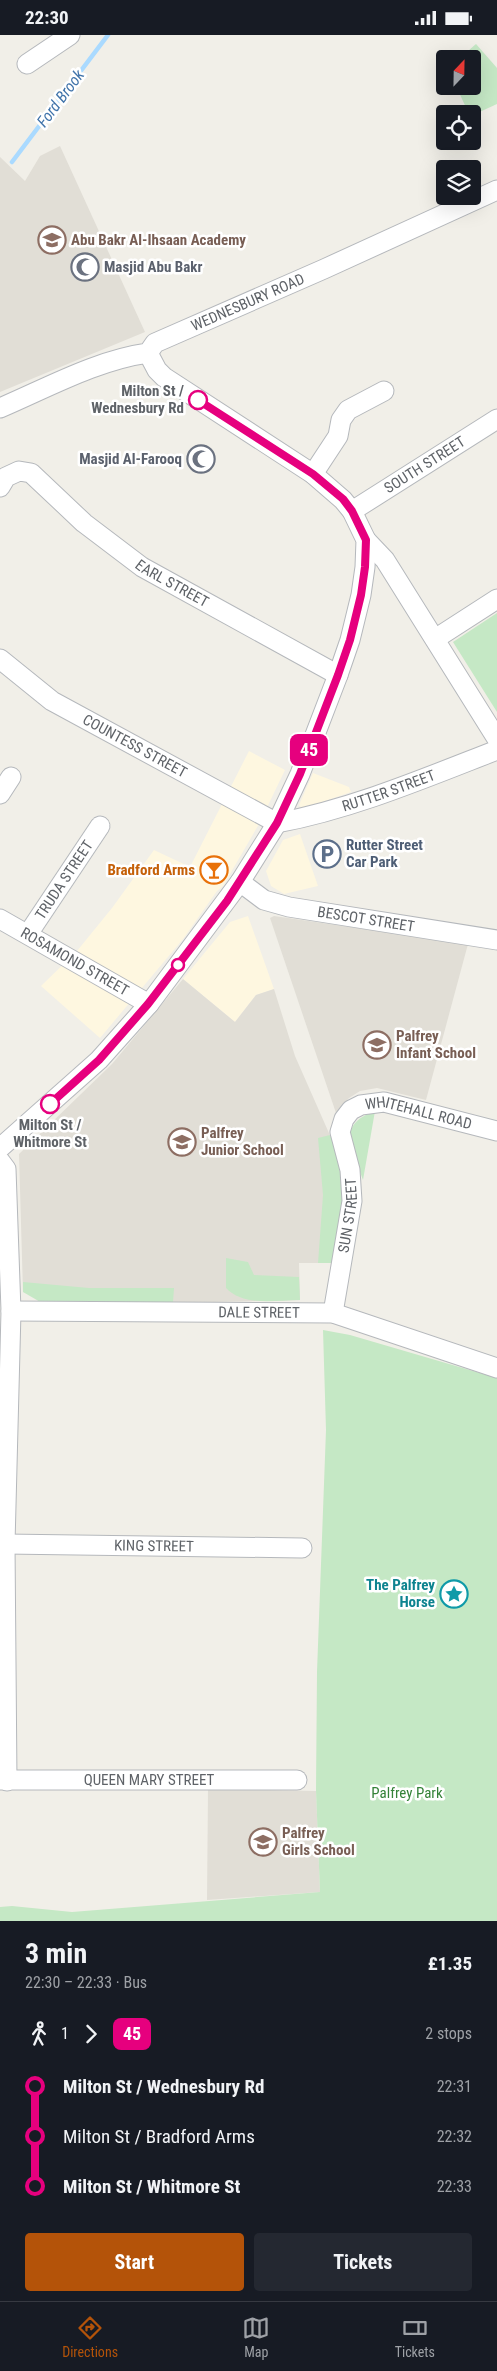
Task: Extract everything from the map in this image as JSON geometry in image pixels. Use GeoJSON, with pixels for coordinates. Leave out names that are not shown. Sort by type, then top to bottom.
{"type":"FeatureCollection","features":[{"type":"Feature","properties":{"kind":"street"},"geometry":{"type":"LineString","coordinates":[[27,64],[70,35]]}},
{"type":"Feature","properties":{"kind":"street","name":"WEDNESBURY ROAD"},"geometry":{"type":"LineString","coordinates":[[0,408],[83,373],[130,356],[148,353],[155,343],[497,190]]}},
{"type":"Feature","properties":{"kind":"street"},"geometry":{"type":"LineString","coordinates":[[148,353],[153,364],[164,377],[331,487],[352,511],[366,540],[385,560],[497,739]]}},
{"type":"Feature","properties":{"kind":"street"},"geometry":{"type":"LineString","coordinates":[[313,474],[338,436],[341,420],[348,410],[384,391]]}},
{"type":"Feature","properties":{"kind":"street","name":"SOUTH STREET"},"geometry":{"type":"LineString","coordinates":[[352,511],[497,419]]}},
{"type":"Feature","properties":{"kind":"street","name":"EARL STREET"},"geometry":{"type":"LineString","coordinates":[[0,487],[6,477],[19,471],[32,473],[84,523],[142,567],[338,675]]}},
{"type":"Feature","properties":{"kind":"street"},"geometry":{"type":"LineString","coordinates":[[0,1149],[99,1060],[148,1004],[240,882],[277,823],[300,774],[350,640],[361,595],[366,540]]}},
{"type":"Feature","properties":{"kind":"street"},"geometry":{"type":"LineString","coordinates":[[435,639],[497,599]]}},
{"type":"Feature","properties":{"kind":"street","name":"COUNTESS STREET"},"geometry":{"type":"LineString","coordinates":[[0,659],[52,701],[277,823]]}},
{"type":"Feature","properties":{"kind":"street","name":"RUTTER STREET"},"geometry":{"type":"LineString","coordinates":[[277,823],[308,817],[406,785],[497,750]]}},
{"type":"Feature","properties":{"kind":"street"},"geometry":{"type":"LineString","coordinates":[[0,794],[11,777]]}},
{"type":"Feature","properties":{"kind":"street","name":"TRUDA STREET"},"geometry":{"type":"LineString","coordinates":[[28,934],[100,826]]}},
{"type":"Feature","properties":{"kind":"street","name":"BESCOT STREET"},"geometry":{"type":"LineString","coordinates":[[240,882],[264,900],[289,907],[497,940]]}},
{"type":"Feature","properties":{"kind":"street","name":"ROSAMOND STREET"},"geometry":{"type":"LineString","coordinates":[[0,919],[148,1004]]}},
{"type":"Feature","properties":{"kind":"street","name":"WHITEHALL ROAD"},"geometry":{"type":"LineString","coordinates":[[344,1119],[351,1110],[361,1105],[384,1102],[497,1131]]}},
{"type":"Feature","properties":{"kind":"street","name":"SUN STREET"},"geometry":{"type":"LineString","coordinates":[[332,1313],[352,1201],[350,1170],[340,1132],[344,1119]]}},
{"type":"Feature","properties":{"kind":"street"},"geometry":{"type":"LineString","coordinates":[[0,1161],[6,1169],[12,1311],[6,1544],[4,1781]]}},
{"type":"Feature","properties":{"kind":"street","name":"DALE STREET"},"geometry":{"type":"LineString","coordinates":[[12,1311],[332,1313],[497,1368]]}},
{"type":"Feature","properties":{"kind":"street","name":"KING STREET"},"geometry":{"type":"LineString","coordinates":[[6,1544],[302,1547]]}},
{"type":"Feature","properties":{"kind":"street","name":"QUEEN MARY STREET"},"geometry":{"type":"LineString","coordinates":[[4,1781],[298,1780]]}},
{"type":"Feature","properties":{"kind":"shaded area","name":"Abu Bakr Al-Ihsaan Academy"},"geometry":{"type":"Polygon","coordinates":[[[60,146],[145,332],[0,392],[0,157],[25,181],[40,156],[60,146]]]}},
{"type":"Feature","properties":{"kind":"shaded area"},"geometry":{"type":"Polygon","coordinates":[[[249,751],[285,770],[259,824],[223,886],[217,891],[183,939],[100,1038],[41,986],[77,951],[112,908],[154,850],[190,867],[249,751]]]}},
{"type":"Feature","properties":{"kind":"shaded area"},"geometry":{"type":"Polygon","coordinates":[[[313,773],[349,787],[351,792],[302,809],[299,805],[313,773]]]}},
{"type":"Feature","properties":{"kind":"shaded area"},"geometry":{"type":"Polygon","coordinates":[[[300,834],[318,886],[284,894],[271,886],[266,871],[283,840],[300,834]]]}},
{"type":"Feature","properties":{"kind":"shaded area"},"geometry":{"type":"Polygon","coordinates":[[[248,916],[274,989],[256,995],[235,1022],[183,979],[230,922],[248,916]]]}},
{"type":"Feature","properties":{"kind":"shaded area","name":"Palfrey Infant School"},"geometry":{"type":"Polygon","coordinates":[[[274,916],[468,944],[426,1100],[377,1088],[360,1091],[349,1098],[336,1113],[270,918],[274,916]]]}},
{"type":"Feature","properties":{"kind":"shaded area","name":"Palfrey Junior School"},"geometry":{"type":"Polygon","coordinates":[[[183,979],[235,1022],[256,995],[274,989],[295,1056],[336,1149],[333,1263],[299,1263],[300,1300],[173,1303],[23,1292],[19,1154],[112,1064],[183,979]]]}},
{"type":"Feature","properties":{"kind":"shaded area","name":"Palfrey Girls School"},"geometry":{"type":"Polygon","coordinates":[[[208,1789],[316,1791],[320,1892],[207,1900],[208,1789]]]}},
{"type":"Feature","properties":{"kind":"green space"},"geometry":{"type":"Polygon","coordinates":[[[476,44],[497,68],[497,104],[481,111],[481,105],[465,105],[460,95],[481,95],[481,50],[469,50],[476,44]]]}},
{"type":"Feature","properties":{"kind":"green space"},"geometry":{"type":"Polygon","coordinates":[[[497,613],[497,712],[453,642],[497,613]]]}},
{"type":"Feature","properties":{"kind":"green space"},"geometry":{"type":"Polygon","coordinates":[[[375,1111],[363,1180],[352,1149],[351,1131],[362,1117],[375,1111]]]}},
{"type":"Feature","properties":{"kind":"green space"},"geometry":{"type":"Polygon","coordinates":[[[330,1135],[336,1149],[344,1195],[333,1263],[318,1263],[323,1195],[318,1138],[330,1135]]]}},
{"type":"Feature","properties":{"kind":"green space"},"geometry":{"type":"Polygon","coordinates":[[[226,1258],[248,1262],[254,1275],[299,1277],[300,1300],[261,1301],[242,1298],[233,1294],[226,1288],[226,1258]]]}},
{"type":"Feature","properties":{"kind":"green space"},"geometry":{"type":"Polygon","coordinates":[[[23,1282],[89,1288],[174,1288],[173,1303],[42,1303],[23,1292],[23,1282]]]}},
{"type":"Feature","properties":{"kind":"green space","name":"Palfrey Park"},"geometry":{"type":"Polygon","coordinates":[[[323,1330],[350,1335],[497,1378],[497,1921],[0,1921],[0,1907],[12,1906],[72,1912],[320,1892],[316,1791],[317,1672],[326,1430],[323,1330]]]}},
{"type":"Feature","properties":{"kind":"waterway","name":"Ford Brook"},"geometry":{"type":"LineString","coordinates":[[12,162],[108,35]]}},
{"type":"Feature","properties":{"kind":"bus line","name":"45"},"geometry":{"type":"LineString","coordinates":[[50,1104],[99,1060],[148,1004],[227,901],[277,823],[300,774],[338,675],[350,640],[361,595],[366,540],[352,511],[343,499],[331,487],[313,474],[198,400]]}},
{"type":"Feature","properties":{"kind":"place","name":"Abu Bakr Al-Ihsaan Academy"},"geometry":{"type":"Point","coordinates":[52,240]}},
{"type":"Feature","properties":{"kind":"place","name":"Masjid Abu Bakr"},"geometry":{"type":"Point","coordinates":[85,267]}},
{"type":"Feature","properties":{"kind":"place","name":"Milton St / Wednesbury Rd"},"geometry":{"type":"Point","coordinates":[198,400]}},
{"type":"Feature","properties":{"kind":"place","name":"Masjid Al-Farooq"},"geometry":{"type":"Point","coordinates":[201,459]}},
{"type":"Feature","properties":{"kind":"place","name":"Rutter Street Car Park"},"geometry":{"type":"Point","coordinates":[327,854]}},
{"type":"Feature","properties":{"kind":"place","name":"Bradford Arms"},"geometry":{"type":"Point","coordinates":[214,870]}},
{"type":"Feature","properties":{"kind":"place","name":"Palfrey Infant School"},"geometry":{"type":"Point","coordinates":[377,1045]}},
{"type":"Feature","properties":{"kind":"place","name":"Milton St / Whitmore St"},"geometry":{"type":"Point","coordinates":[50,1104]}},
{"type":"Feature","properties":{"kind":"place","name":"Palfrey Junior School"},"geometry":{"type":"Point","coordinates":[182,1142]}},
{"type":"Feature","properties":{"kind":"place","name":"The Palfrey Horse"},"geometry":{"type":"Point","coordinates":[454,1594]}},
{"type":"Feature","properties":{"kind":"place","name":"Palfrey Girls School"},"geometry":{"type":"Point","coordinates":[263,1842]}}]}
